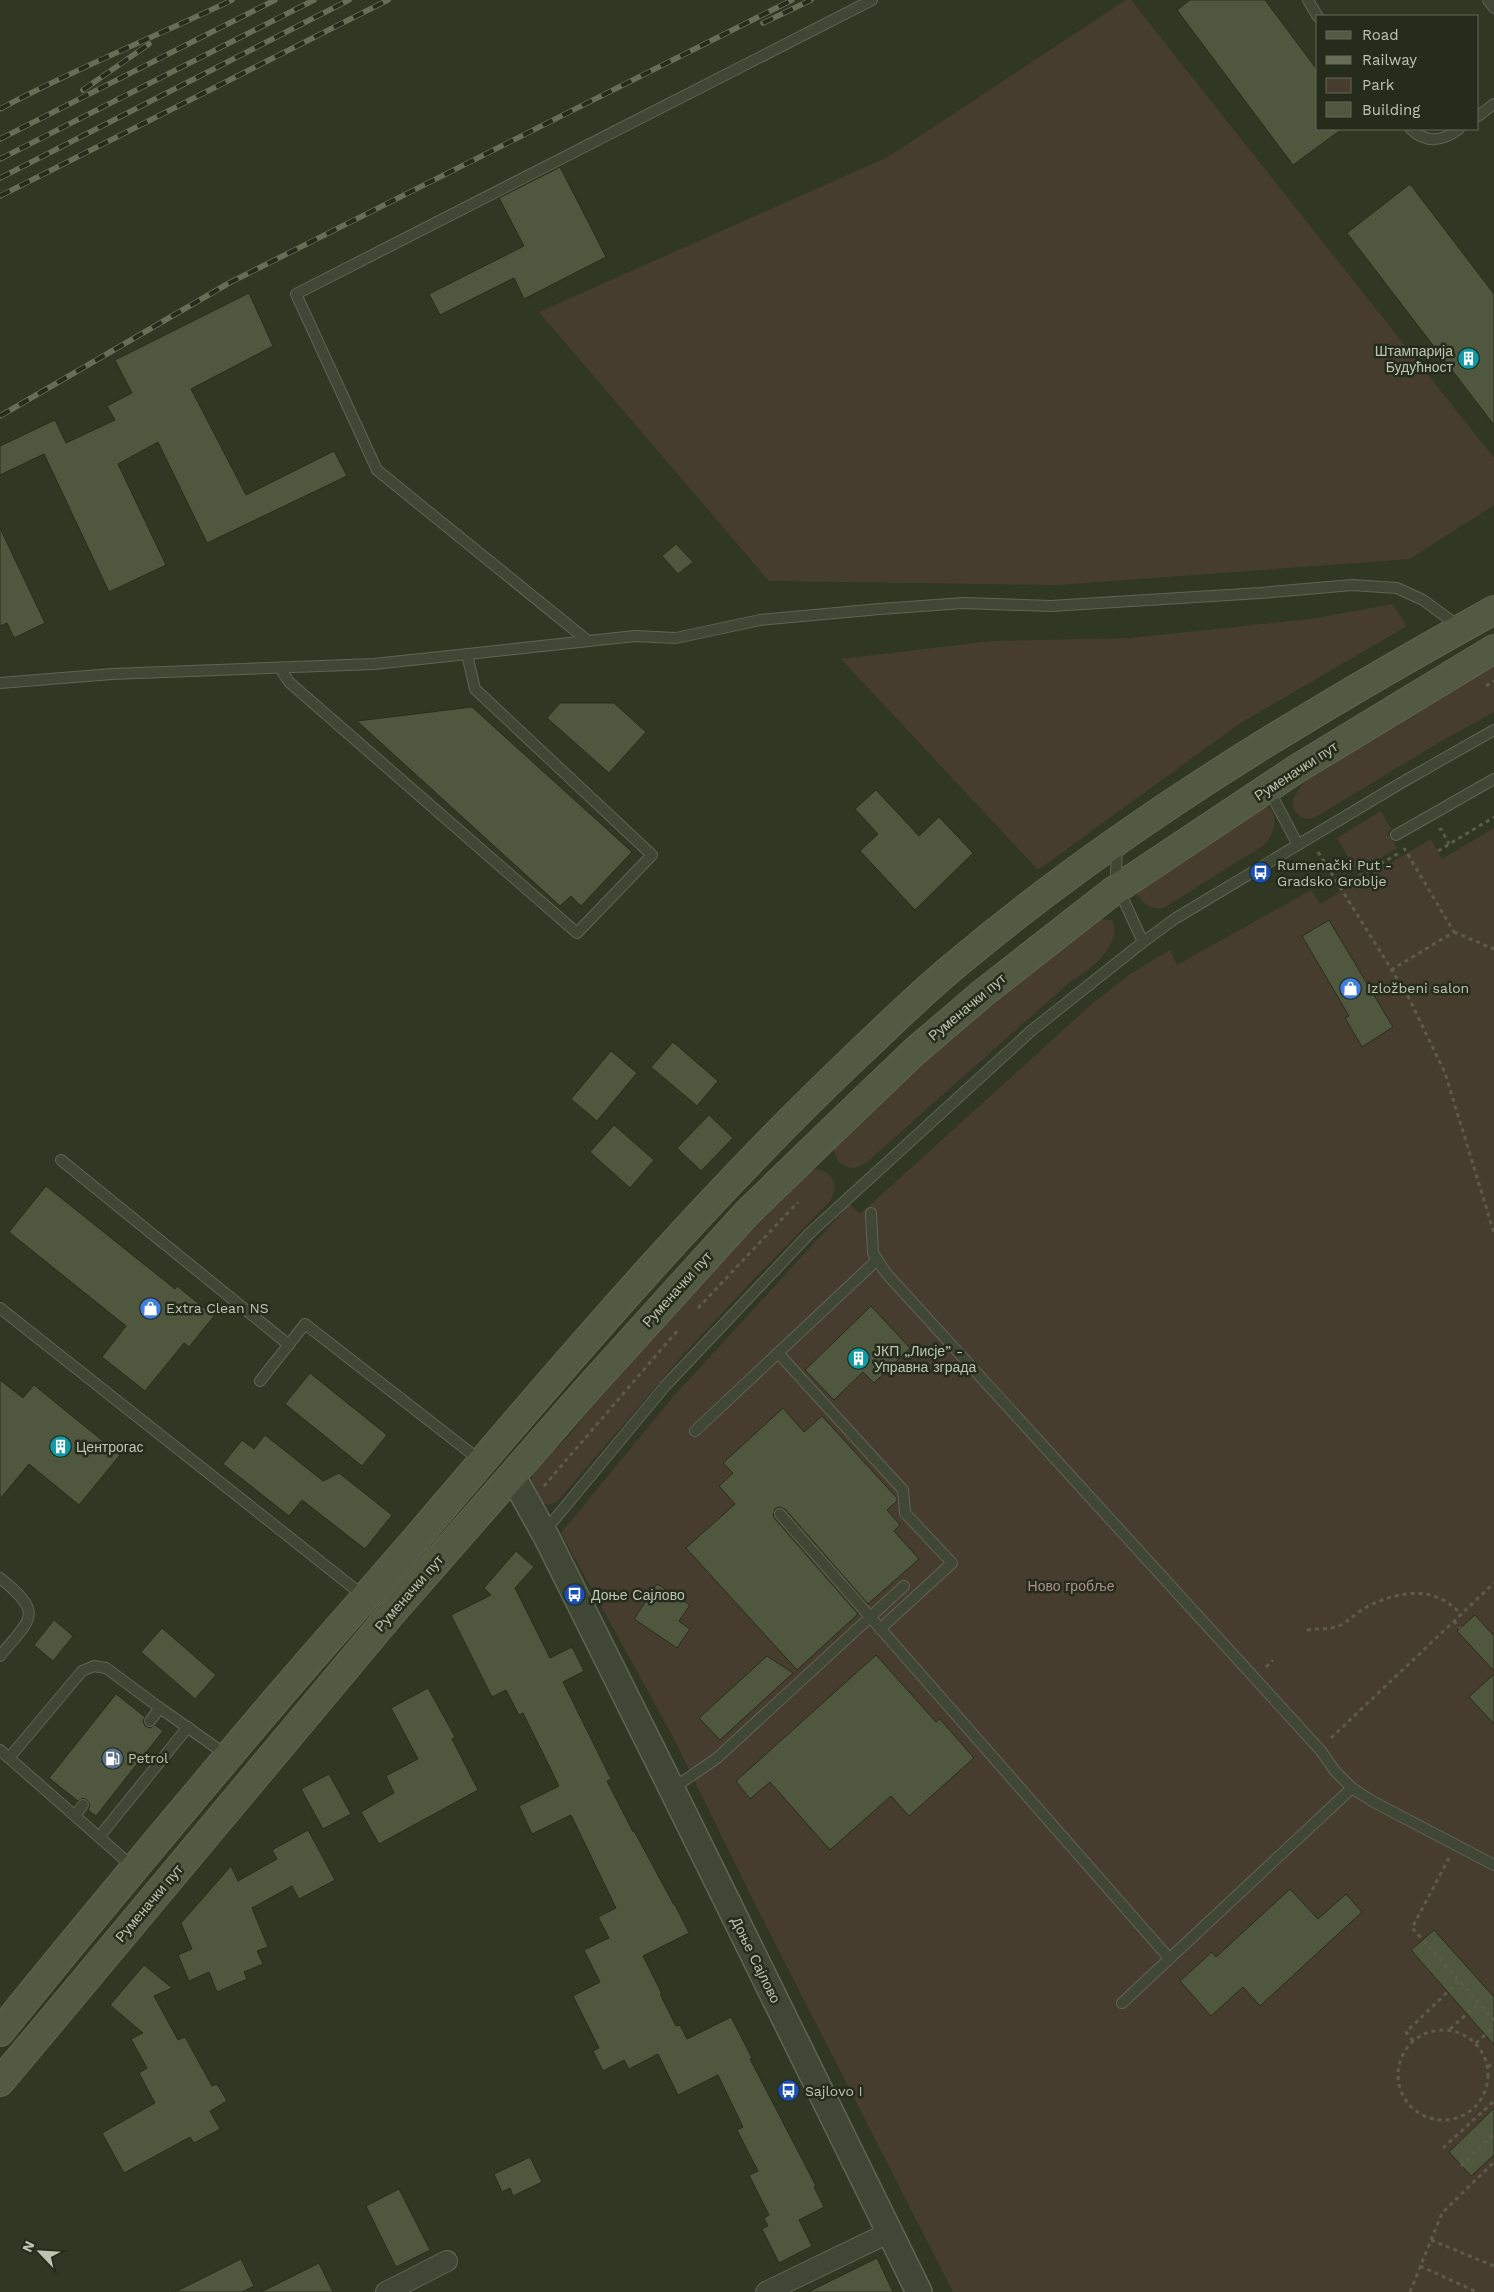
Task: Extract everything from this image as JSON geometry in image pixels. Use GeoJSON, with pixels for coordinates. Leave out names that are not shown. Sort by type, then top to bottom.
{"type":"FeatureCollection","features":[{"type":"Feature","properties":{"kind":"main road"},"geometry":{"type":"LineString","coordinates":[[0,2032],[134,1867],[284,1691],[651,1268],[788,1120],[952,967],[1099,852],[1276,735],[1494,610]]}},
{"type":"Feature","properties":{"kind":"main road","name":"Руменачки пут"},"geometry":{"type":"LineString","coordinates":[[0,2082],[315,1704],[512,1475],[665,1302],[747,1213],[914,1052],[1058,933],[1118,888],[1268,788],[1494,649]]}},
{"type":"Feature","properties":{"kind":"street","name":"Доње Сајлово"},"geometry":{"type":"LineString","coordinates":[[512,1475],[544,1533],[672,1789],[919,2292]]}},
{"type":"Feature","properties":{"kind":"street"},"geometry":{"type":"LineString","coordinates":[[766,2292],[888,2232]]}},
{"type":"Feature","properties":{"kind":"street"},"geometry":{"type":"LineString","coordinates":[[386,2292],[447,2262]]}},
{"type":"Feature","properties":{"kind":"lane"},"geometry":{"type":"LineString","coordinates":[[588,641],[377,470],[296,294],[872,0]]}},
{"type":"Feature","properties":{"kind":"lane"},"geometry":{"type":"LineString","coordinates":[[1308,0],[1317,15]]}},
{"type":"Feature","properties":{"kind":"lane"},"geometry":{"type":"LineString","coordinates":[[1488,0],[1494,8]]}},
{"type":"Feature","properties":{"kind":"lane"},"geometry":{"type":"LineString","coordinates":[[1479,115],[1494,104]]}},
{"type":"Feature","properties":{"kind":"lane"},"geometry":{"type":"LineString","coordinates":[[1412,130],[1422,137],[1432,140],[1447,137],[1458,130]]}},
{"type":"Feature","properties":{"kind":"lane"},"geometry":{"type":"LineString","coordinates":[[0,683],[112,674],[374,664],[635,636],[676,638],[760,620],[963,603],[1061,605],[1260,594],[1352,585],[1397,588],[1423,600],[1461,628]]}},
{"type":"Feature","properties":{"kind":"lane"},"geometry":{"type":"LineString","coordinates":[[280,668],[289,682],[577,933],[652,855],[476,689],[467,654]]}},
{"type":"Feature","properties":{"kind":"lane"},"geometry":{"type":"LineString","coordinates":[[544,1533],[666,1385],[810,1233],[1031,1030],[1176,918],[1494,730]]}},
{"type":"Feature","properties":{"kind":"lane"},"geometry":{"type":"LineString","coordinates":[[1396,835],[1494,779]]}},
{"type":"Feature","properties":{"kind":"lane"},"geometry":{"type":"LineString","coordinates":[[1268,788],[1298,845]]}},
{"type":"Feature","properties":{"kind":"lane"},"geometry":{"type":"LineString","coordinates":[[1117,840],[1116,875],[1118,888],[1143,942]]}},
{"type":"Feature","properties":{"kind":"lane"},"geometry":{"type":"LineString","coordinates":[[61,1160],[289,1345]]}},
{"type":"Feature","properties":{"kind":"lane"},"geometry":{"type":"LineString","coordinates":[[871,1212],[873,1253],[886,1273],[1319,1749],[1335,1771],[1352,1788],[1372,1801],[1494,1865]]}},
{"type":"Feature","properties":{"kind":"lane"},"geometry":{"type":"LineString","coordinates":[[695,1431],[877,1260]]}},
{"type":"Feature","properties":{"kind":"lane"},"geometry":{"type":"LineString","coordinates":[[0,1308],[366,1598]]}},
{"type":"Feature","properties":{"kind":"lane"},"geometry":{"type":"LineString","coordinates":[[260,1381],[305,1324],[482,1462]]}},
{"type":"Feature","properties":{"kind":"lane"},"geometry":{"type":"LineString","coordinates":[[778,1352],[903,1490],[905,1513],[952,1563],[880,1629]]}},
{"type":"Feature","properties":{"kind":"lane"},"geometry":{"type":"LineString","coordinates":[[780,1514],[1169,1958]]}},
{"type":"Feature","properties":{"kind":"lane"},"geometry":{"type":"LineString","coordinates":[[0,1578],[22,1595],[29,1606],[28,1622],[0,1656]]}},
{"type":"Feature","properties":{"kind":"lane"},"geometry":{"type":"LineString","coordinates":[[672,1789],[717,1758],[904,1586]]}},
{"type":"Feature","properties":{"kind":"lane"},"geometry":{"type":"LineString","coordinates":[[9,1758],[82,1671],[94,1666],[106,1668],[229,1756]]}},
{"type":"Feature","properties":{"kind":"lane"},"geometry":{"type":"LineString","coordinates":[[150,1721],[160,1708]]}},
{"type":"Feature","properties":{"kind":"lane"},"geometry":{"type":"LineString","coordinates":[[99,1837],[188,1728]]}},
{"type":"Feature","properties":{"kind":"lane"},"geometry":{"type":"LineString","coordinates":[[0,1750],[134,1867]]}},
{"type":"Feature","properties":{"kind":"lane"},"geometry":{"type":"LineString","coordinates":[[1122,2003],[1352,1788]]}},
{"type":"Feature","properties":{"kind":"lane"},"geometry":{"type":"LineString","coordinates":[[75,1816],[83,1805]]}},
{"type":"Feature","properties":{"kind":"path"},"geometry":{"type":"LineString","coordinates":[[1438,851],[1494,817]]}},
{"type":"Feature","properties":{"kind":"path"},"geometry":{"type":"LineString","coordinates":[[1433,833],[1440,829],[1449,844]]}},
{"type":"Feature","properties":{"kind":"path"},"geometry":{"type":"LineString","coordinates":[[1340,886],[1412,846]]}},
{"type":"Feature","properties":{"kind":"path"},"geometry":{"type":"LineString","coordinates":[[1309,855],[1318,850],[1408,996],[1445,1073],[1494,1233]]}},
{"type":"Feature","properties":{"kind":"path"},"geometry":{"type":"LineString","coordinates":[[1405,850],[1454,932],[1494,949]]}},
{"type":"Feature","properties":{"kind":"path"},"geometry":{"type":"LineString","coordinates":[[1391,970],[1454,932]]}},
{"type":"Feature","properties":{"kind":"path"},"geometry":{"type":"LineString","coordinates":[[1319,1749],[1494,1583]]}},
{"type":"Feature","properties":{"kind":"path"},"geometry":{"type":"LineString","coordinates":[[1307,1630],[1323,1627],[1330,1629],[1379,1602],[1400,1595],[1422,1592],[1444,1599],[1461,1614]]}},
{"type":"Feature","properties":{"kind":"path"},"geometry":{"type":"LineString","coordinates":[[1454,1621],[1460,1628]]}},
{"type":"Feature","properties":{"kind":"path"},"geometry":{"type":"LineString","coordinates":[[1456,1845],[1412,1928],[1494,2020]]}},
{"type":"Feature","properties":{"kind":"path"},"geometry":{"type":"LineString","coordinates":[[1413,2041],[1406,2032],[1459,1981]]}},
{"type":"Feature","properties":{"kind":"path"},"geometry":{"type":"LineString","coordinates":[[1450,2029],[1479,2003]]}},
{"type":"Feature","properties":{"kind":"path"},"geometry":{"type":"LineString","coordinates":[[1476,2043],[1494,2027]]}},
{"type":"Feature","properties":{"kind":"path"},"geometry":{"type":"LineString","coordinates":[[1450,2029],[1463,2034],[1476,2043],[1485,2057],[1488,2067],[1487,2086],[1480,2102],[1473,2109],[1458,2118],[1440,2120],[1423,2116],[1409,2105],[1401,2092],[1398,2072],[1403,2054],[1413,2041],[1428,2031],[1450,2029]]}},
{"type":"Feature","properties":{"kind":"path"},"geometry":{"type":"LineString","coordinates":[[1488,2067],[1494,2062]]}},
{"type":"Feature","properties":{"kind":"path"},"geometry":{"type":"LineString","coordinates":[[1443,2148],[1494,2101]]}},
{"type":"Feature","properties":{"kind":"path"},"geometry":{"type":"LineString","coordinates":[[1473,2109],[1479,2115]]}},
{"type":"Feature","properties":{"kind":"path"},"geometry":{"type":"LineString","coordinates":[[1461,2166],[1494,2134]]}},
{"type":"Feature","properties":{"kind":"path"},"geometry":{"type":"LineString","coordinates":[[1410,2292],[1442,2213],[1494,2162]]}},
{"type":"Feature","properties":{"kind":"path"},"geometry":{"type":"LineString","coordinates":[[1431,2240],[1494,2266]]}},
{"type":"Feature","properties":{"kind":"path"},"geometry":{"type":"LineString","coordinates":[[1420,2266],[1477,2292]]}},
{"type":"Feature","properties":{"kind":"green space"},"geometry":{"type":"Polygon","coordinates":[[[1126,0],[1131,0],[1494,458],[1494,505],[1410,559],[1059,585],[769,581],[539,312],[888,157],[1126,0]]]}},
{"type":"Feature","properties":{"kind":"green space"},"geometry":{"type":"Polygon","coordinates":[[[1392,604],[1407,626],[1239,724],[1038,870],[841,659],[991,641],[1130,638],[1311,619],[1392,604]]]}},
{"type":"Feature","properties":{"kind":"green space"},"geometry":{"type":"Polygon","coordinates":[[[1494,664],[1494,712],[1440,742],[1314,818],[1306,819],[1297,814],[1293,808],[1296,794],[1318,770],[1494,664]]]}},
{"type":"Feature","properties":{"kind":"green space"},"geometry":{"type":"Polygon","coordinates":[[[1262,806],[1270,808],[1275,822],[1270,837],[1264,845],[1162,909],[1147,905],[1139,898],[1137,894],[1140,886],[1262,806]]]}},
{"type":"Feature","properties":{"kind":"green space"},"geometry":{"type":"Polygon","coordinates":[[[1381,811],[1391,829],[1387,832],[1397,848],[1357,872],[1337,838],[1381,811]]]}},
{"type":"Feature","properties":{"kind":"green space","name":"Ново гробље"},"geometry":{"type":"Polygon","coordinates":[[[1494,828],[1494,2292],[953,2292],[755,1904],[672,1735],[561,1533],[672,1398],[850,1204],[860,1214],[1093,1003],[1130,974],[1170,950],[1177,965],[1311,890],[1320,904],[1431,839],[1442,859],[1494,828]]]}},
{"type":"Feature","properties":{"kind":"green space"},"geometry":{"type":"Polygon","coordinates":[[[1099,919],[1112,920],[1114,929],[1109,947],[1095,963],[1071,981],[866,1163],[850,1168],[843,1165],[837,1159],[834,1147],[909,1072],[996,997],[1099,919]]]}},
{"type":"Feature","properties":{"kind":"green space"},"geometry":{"type":"Polygon","coordinates":[[[814,1169],[826,1172],[833,1180],[835,1185],[834,1191],[829,1202],[683,1355],[557,1502],[548,1505],[539,1502],[530,1483],[537,1470],[715,1266],[776,1202],[808,1171],[814,1169]]]}},
{"type":"Feature","properties":{"kind":"building"},"geometry":{"type":"Polygon","coordinates":[[[1190,0],[1265,0],[1316,68],[1316,130],[1341,130],[1293,165],[1177,10],[1190,0]]]}},
{"type":"Feature","properties":{"kind":"building"},"geometry":{"type":"Polygon","coordinates":[[[560,167],[606,257],[524,299],[514,278],[440,315],[429,294],[524,246],[499,198],[560,167]]]}},
{"type":"Feature","properties":{"kind":"building","name":"Штампарија Будућност"},"geometry":{"type":"Polygon","coordinates":[[[1410,184],[1494,294],[1494,425],[1347,233],[1410,184]]]}},
{"type":"Feature","properties":{"kind":"building"},"geometry":{"type":"Polygon","coordinates":[[[249,293],[273,346],[191,389],[246,495],[334,451],[347,476],[207,543],[158,442],[118,464],[166,565],[109,592],[44,454],[0,475],[0,446],[55,420],[66,443],[115,420],[107,406],[132,393],[115,360],[249,293]]]}},
{"type":"Feature","properties":{"kind":"building"},"geometry":{"type":"Polygon","coordinates":[[[0,528],[45,623],[14,638],[7,623],[0,626],[0,528]]]}},
{"type":"Feature","properties":{"kind":"building"},"geometry":{"type":"Polygon","coordinates":[[[676,544],[693,562],[678,574],[662,556],[676,544]]]}},
{"type":"Feature","properties":{"kind":"building"},"geometry":{"type":"Polygon","coordinates":[[[560,703],[614,703],[646,732],[609,773],[547,718],[560,703]]]}},
{"type":"Feature","properties":{"kind":"building"},"geometry":{"type":"Polygon","coordinates":[[[472,707],[632,852],[581,906],[571,896],[560,906],[357,721],[472,707]]]}},
{"type":"Feature","properties":{"kind":"building"},"geometry":{"type":"Polygon","coordinates":[[[876,790],[919,836],[939,817],[973,853],[915,910],[860,851],[878,834],[855,809],[876,790]]]}},
{"type":"Feature","properties":{"kind":"building"},"geometry":{"type":"Polygon","coordinates":[[[1329,920],[1393,1027],[1362,1047],[1345,1018],[1349,1016],[1302,936],[1329,920]]]}},
{"type":"Feature","properties":{"kind":"building"},"geometry":{"type":"Polygon","coordinates":[[[673,1042],[718,1081],[697,1106],[651,1067],[673,1042]]]}},
{"type":"Feature","properties":{"kind":"building"},"geometry":{"type":"Polygon","coordinates":[[[611,1051],[637,1073],[597,1121],[571,1099],[611,1051]]]}},
{"type":"Feature","properties":{"kind":"building"},"geometry":{"type":"Polygon","coordinates":[[[709,1115],[733,1138],[701,1171],[677,1148],[709,1115]]]}},
{"type":"Feature","properties":{"kind":"building"},"geometry":{"type":"Polygon","coordinates":[[[614,1125],[654,1160],[630,1188],[590,1152],[614,1125]]]}},
{"type":"Feature","properties":{"kind":"building"},"geometry":{"type":"Polygon","coordinates":[[[46,1186],[175,1289],[177,1286],[214,1316],[189,1347],[184,1343],[145,1391],[102,1357],[126,1326],[9,1232],[46,1186]]]}},
{"type":"Feature","properties":{"kind":"building","name":"ЈКП „Лисје” - Управна зграда"},"geometry":{"type":"Polygon","coordinates":[[[871,1306],[910,1348],[874,1383],[863,1372],[834,1400],[805,1370],[871,1306]]]}},
{"type":"Feature","properties":{"kind":"building"},"geometry":{"type":"Polygon","coordinates":[[[310,1373],[387,1435],[362,1466],[285,1404],[310,1373]]]}},
{"type":"Feature","properties":{"kind":"building","name":"Центрогас"},"geometry":{"type":"Polygon","coordinates":[[[0,1380],[23,1398],[34,1385],[120,1455],[79,1505],[29,1464],[0,1499],[0,1380]]]}},
{"type":"Feature","properties":{"kind":"building"},"geometry":{"type":"Polygon","coordinates":[[[783,1408],[804,1432],[822,1416],[897,1498],[897,1501],[887,1510],[900,1525],[894,1531],[919,1559],[868,1604],[785,1509],[779,1507],[775,1509],[773,1515],[775,1519],[858,1614],[797,1670],[686,1548],[735,1504],[719,1486],[733,1473],[723,1463],[783,1408]]]}},
{"type":"Feature","properties":{"kind":"building"},"geometry":{"type":"Polygon","coordinates":[[[265,1435],[323,1481],[339,1473],[392,1515],[365,1549],[302,1500],[289,1516],[223,1464],[242,1440],[254,1449],[265,1435]]]}},
{"type":"Feature","properties":{"kind":"building"},"geometry":{"type":"Polygon","coordinates":[[[516,1551],[534,1567],[515,1588],[550,1658],[572,1647],[584,1671],[563,1682],[611,1779],[607,1781],[689,1933],[643,1956],[662,1994],[660,1994],[676,2026],[680,2025],[687,2039],[731,2017],[752,2058],[750,2059],[816,2186],[814,2187],[824,2207],[799,2220],[812,2246],[779,2263],[762,2229],[768,2226],[764,2218],[769,2215],[749,2175],[758,2171],[737,2130],[743,2127],[718,2075],[678,2095],[658,2054],[629,2069],[624,2060],[603,2071],[593,2051],[599,2048],[573,1996],[600,1982],[584,1950],[609,1938],[598,1917],[616,1908],[571,1815],[532,1834],[519,1806],[559,1786],[523,1713],[519,1715],[506,1690],[492,1697],[451,1615],[491,1595],[484,1588],[516,1551]]]}},
{"type":"Feature","properties":{"kind":"building"},"geometry":{"type":"Polygon","coordinates":[[[657,1584],[690,1605],[679,1621],[690,1629],[677,1648],[634,1619],[657,1584]]]}},
{"type":"Feature","properties":{"kind":"building"},"geometry":{"type":"Polygon","coordinates":[[[1475,1615],[1494,1636],[1494,1671],[1457,1631],[1475,1615]]]}},
{"type":"Feature","properties":{"kind":"building"},"geometry":{"type":"Polygon","coordinates":[[[54,1620],[73,1636],[53,1661],[34,1645],[54,1620]]]}},
{"type":"Feature","properties":{"kind":"building"},"geometry":{"type":"Polygon","coordinates":[[[162,1628],[216,1675],[195,1699],[141,1652],[162,1628]]]}},
{"type":"Feature","properties":{"kind":"building"},"geometry":{"type":"Polygon","coordinates":[[[876,1655],[936,1722],[940,1719],[974,1758],[909,1816],[891,1796],[830,1850],[770,1782],[750,1799],[736,1781],[876,1655]]]}},
{"type":"Feature","properties":{"kind":"building"},"geometry":{"type":"Polygon","coordinates":[[[767,1656],[793,1673],[720,1740],[699,1718],[767,1656]]]}},
{"type":"Feature","properties":{"kind":"building"},"geometry":{"type":"Polygon","coordinates":[[[1494,1674],[1494,1724],[1469,1697],[1494,1674]]]}},
{"type":"Feature","properties":{"kind":"building"},"geometry":{"type":"Polygon","coordinates":[[[428,1688],[455,1737],[452,1739],[478,1790],[379,1844],[361,1812],[394,1793],[386,1776],[418,1759],[391,1708],[428,1688]]]}},
{"type":"Feature","properties":{"kind":"building"},"geometry":{"type":"Polygon","coordinates":[[[116,1694],[145,1717],[143,1721],[145,1726],[150,1728],[155,1725],[163,1731],[96,1816],[88,1810],[90,1805],[87,1800],[83,1798],[78,1801],[49,1778],[116,1694]]]}},
{"type":"Feature","properties":{"kind":"building"},"geometry":{"type":"Polygon","coordinates":[[[329,1774],[351,1814],[323,1829],[301,1789],[329,1774]]]}},
{"type":"Feature","properties":{"kind":"building"},"geometry":{"type":"Polygon","coordinates":[[[308,1830],[335,1880],[299,1899],[292,1886],[252,1908],[268,1947],[257,1951],[263,1964],[244,1972],[247,1979],[217,1992],[209,1972],[189,1981],[178,1955],[192,1949],[181,1923],[231,1866],[238,1881],[277,1859],[272,1850],[308,1830]]]}},
{"type":"Feature","properties":{"kind":"building"},"geometry":{"type":"Polygon","coordinates":[[[1290,1889],[1318,1919],[1346,1894],[1362,1912],[1260,2006],[1243,1987],[1211,2016],[1180,1981],[1212,1952],[1216,1957],[1290,1889]]]}},
{"type":"Feature","properties":{"kind":"building"},"geometry":{"type":"Polygon","coordinates":[[[1434,1930],[1494,1997],[1494,2045],[1411,1950],[1434,1930]]]}},
{"type":"Feature","properties":{"kind":"building"},"geometry":{"type":"Polygon","coordinates":[[[144,1965],[172,1988],[154,1996],[178,2040],[185,2037],[212,2086],[217,2084],[227,2101],[210,2111],[220,2129],[194,2143],[190,2137],[124,2173],[102,2133],[155,2103],[139,2073],[147,2068],[131,2039],[143,2033],[110,2005],[144,1965]]]}},
{"type":"Feature","properties":{"kind":"building"},"geometry":{"type":"Polygon","coordinates":[[[1494,2108],[1494,2155],[1471,2176],[1449,2152],[1494,2108]]]}},
{"type":"Feature","properties":{"kind":"building"},"geometry":{"type":"Polygon","coordinates":[[[530,2157],[542,2182],[513,2196],[510,2188],[502,2192],[494,2174],[530,2157]]]}},
{"type":"Feature","properties":{"kind":"building"},"geometry":{"type":"Polygon","coordinates":[[[399,2189],[430,2250],[396,2267],[366,2206],[399,2189]]]}},
{"type":"Feature","properties":{"kind":"building"},"geometry":{"type":"Polygon","coordinates":[[[877,2258],[893,2292],[808,2292],[877,2258]]]}},
{"type":"Feature","properties":{"kind":"building"},"geometry":{"type":"Polygon","coordinates":[[[241,2259],[254,2286],[242,2292],[175,2292],[241,2259]]]}},
{"type":"Feature","properties":{"kind":"building"},"geometry":{"type":"Polygon","coordinates":[[[319,2263],[333,2292],[261,2292],[319,2263]]]}},
{"type":"Feature","properties":{"kind":"railway"},"geometry":{"type":"LineString","coordinates":[[0,109],[57,80],[232,0]]}},
{"type":"Feature","properties":{"kind":"railway"},"geometry":{"type":"LineString","coordinates":[[0,139],[275,0]]}},
{"type":"Feature","properties":{"kind":"railway"},"geometry":{"type":"LineString","coordinates":[[0,159],[314,0]]}},
{"type":"Feature","properties":{"kind":"railway"},"geometry":{"type":"LineString","coordinates":[[0,178],[349,0]]}},
{"type":"Feature","properties":{"kind":"railway"},"geometry":{"type":"LineString","coordinates":[[0,196],[388,0]]}},
{"type":"Feature","properties":{"kind":"railway"},"geometry":{"type":"LineString","coordinates":[[0,416],[229,283],[792,0]]}},
{"type":"Feature","properties":{"kind":"railway"},"geometry":{"type":"LineString","coordinates":[[763,23],[811,0]]}},
{"type":"Feature","properties":{"kind":"railway"},"geometry":{"type":"LineString","coordinates":[[83,90],[149,44]]}},
{"type":"Feature","properties":{"kind":"place","name":"Штампарија Будућност"},"geometry":{"type":"Point","coordinates":[1469,359]}},
{"type":"Feature","properties":{"kind":"place","name":"Rumenački Put - Gradsko Groblje"},"geometry":{"type":"Point","coordinates":[1261,873]}},
{"type":"Feature","properties":{"kind":"place","name":"Izložbeni salon"},"geometry":{"type":"Point","coordinates":[1351,988]}},
{"type":"Feature","properties":{"kind":"place","name":"Extra Clean NS"},"geometry":{"type":"Point","coordinates":[150,1308]}},
{"type":"Feature","properties":{"kind":"place","name":"ЈКП „Лисје” - Управна зграда"},"geometry":{"type":"Point","coordinates":[858,1359]}},
{"type":"Feature","properties":{"kind":"place","name":"Центрогас"},"geometry":{"type":"Point","coordinates":[60,1447]}},
{"type":"Feature","properties":{"kind":"place","name":"Доње Сајлово"},"geometry":{"type":"Point","coordinates":[575,1595]}},
{"type":"Feature","properties":{"kind":"place","name":"Petrol"},"geometry":{"type":"Point","coordinates":[112,1758]}},
{"type":"Feature","properties":{"kind":"place","name":"Sajlovo I"},"geometry":{"type":"Point","coordinates":[789,2091]}}]}
